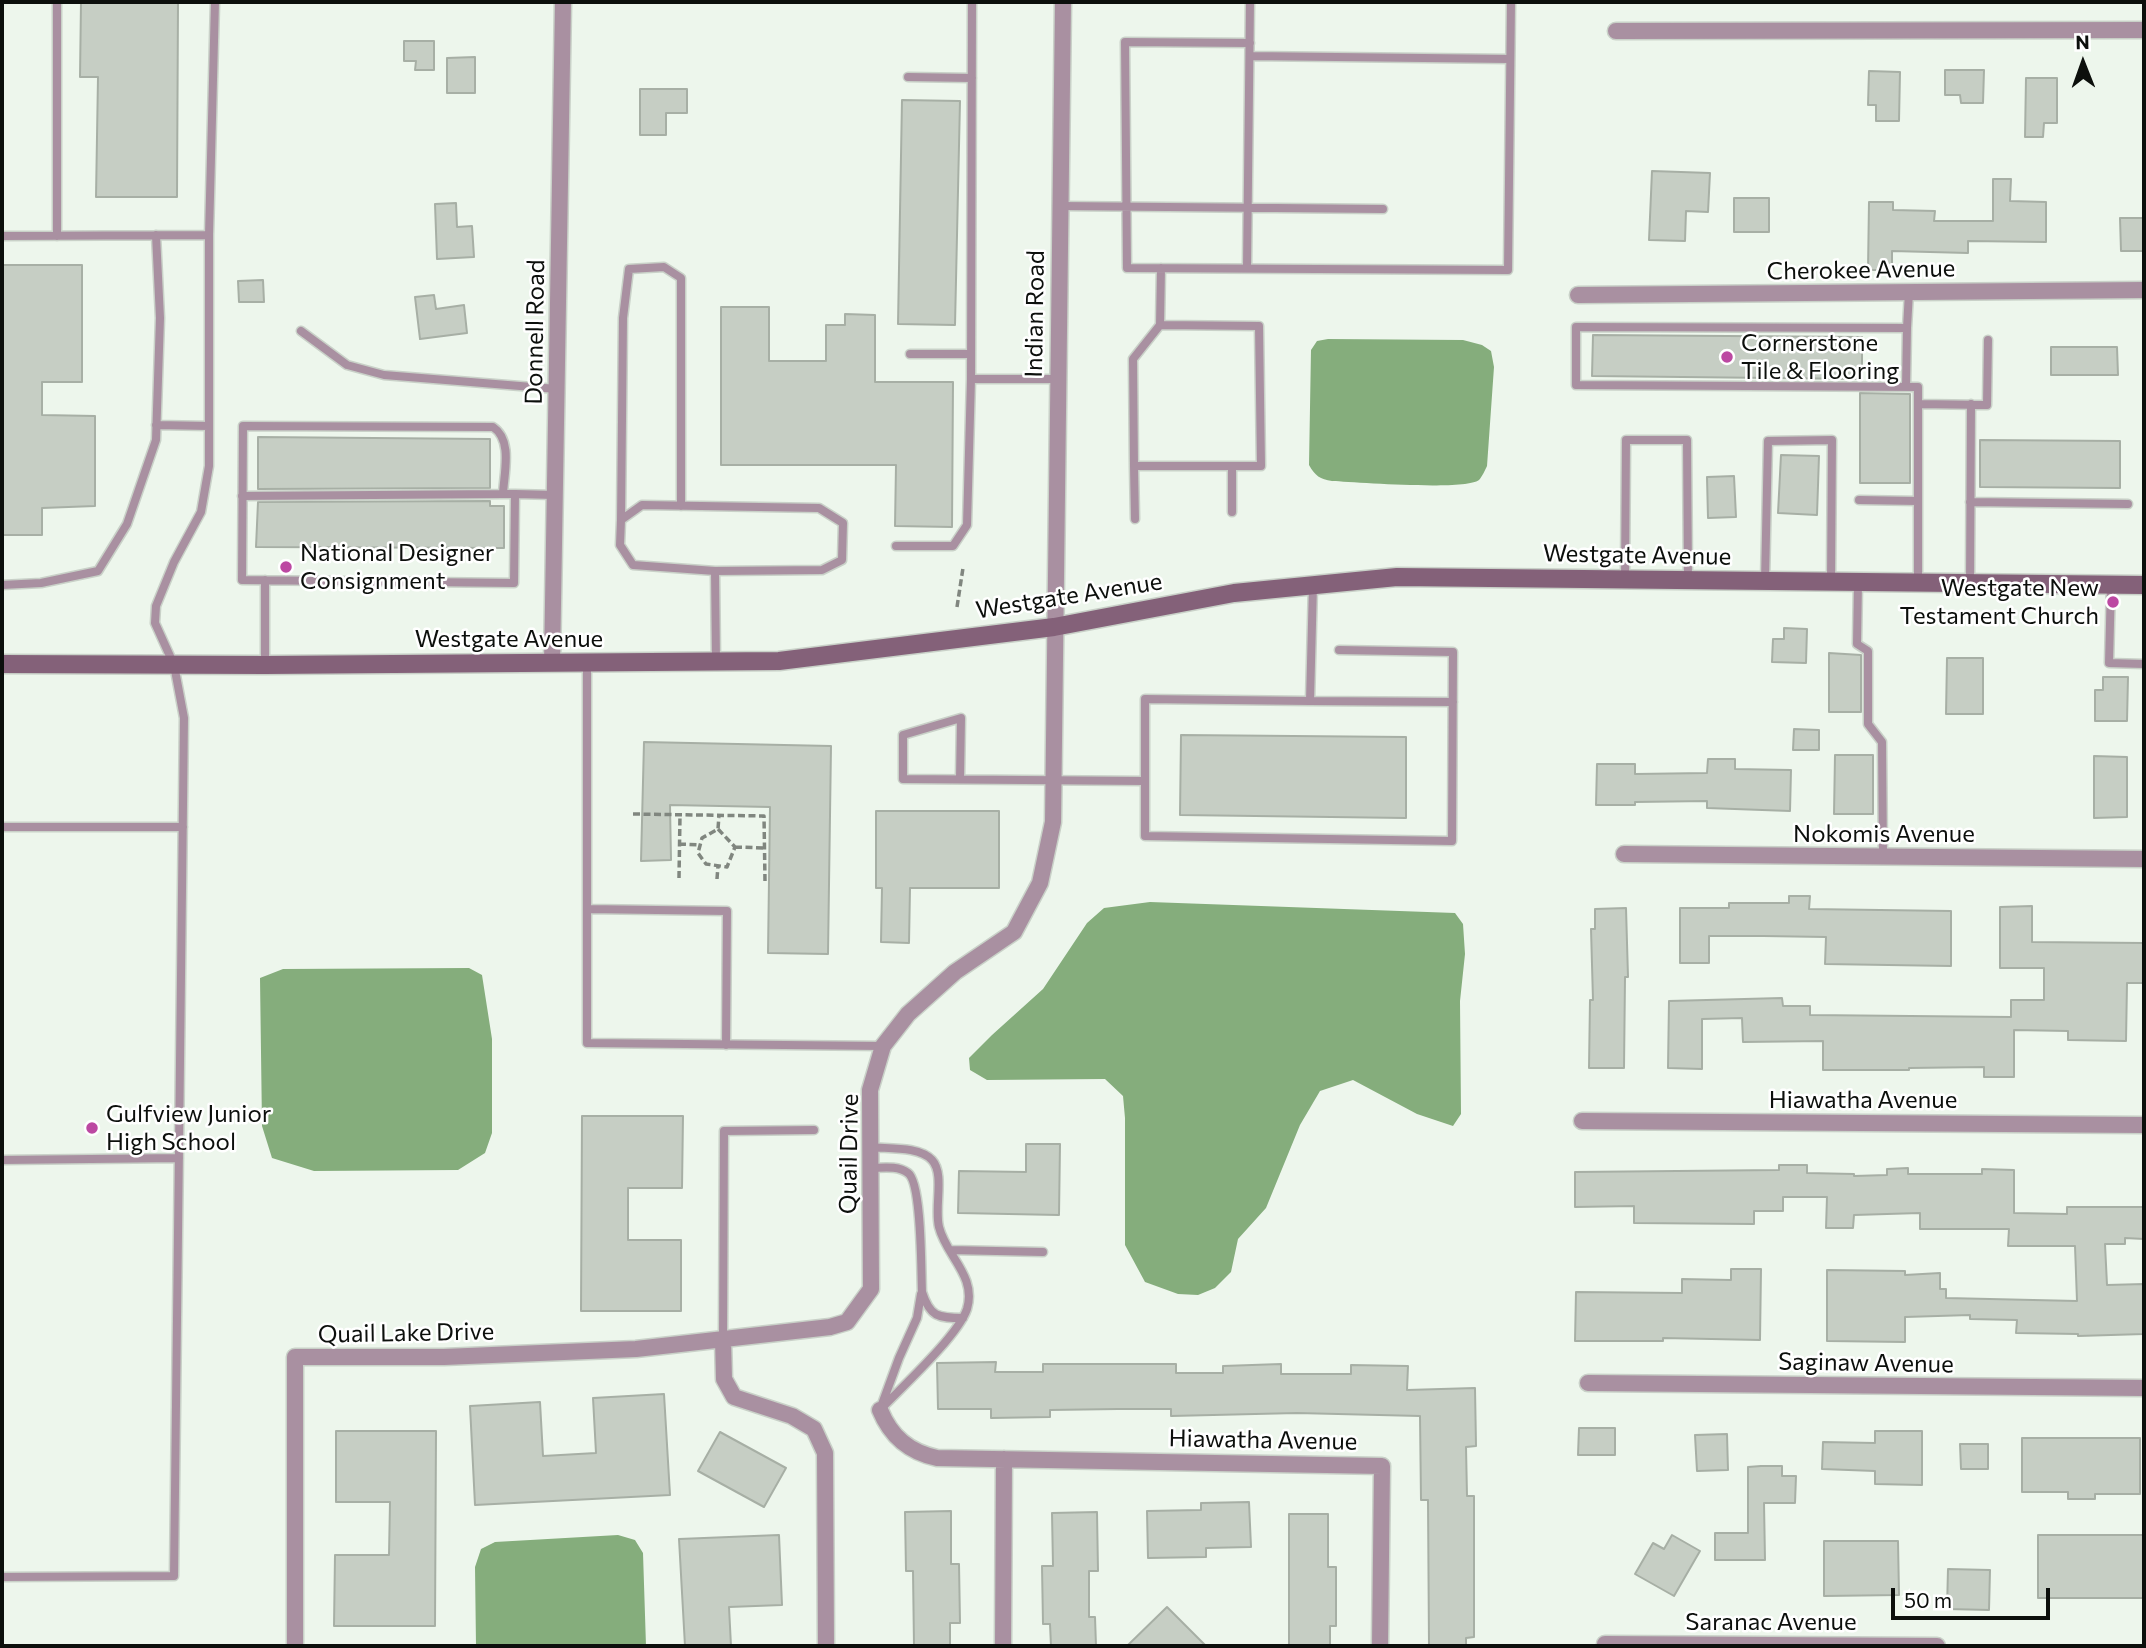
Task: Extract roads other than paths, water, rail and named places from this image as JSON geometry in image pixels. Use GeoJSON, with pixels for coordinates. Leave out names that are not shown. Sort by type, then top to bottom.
{"type":"FeatureCollection","features":[{"type":"Feature","properties":{"kind":"street","name":"Donnell Road"},"geometry":{"type":"LineString","coordinates":[[552,663],[563,2]]}},
{"type":"Feature","properties":{"kind":"street","name":"Indian Road"},"geometry":{"type":"LineString","coordinates":[[1054,627],[1063,2]]}},
{"type":"Feature","properties":{"kind":"street"},"geometry":{"type":"LineString","coordinates":[[1616,31],[2144,30]]}},
{"type":"Feature","properties":{"kind":"street","name":"Cherokee Avenue"},"geometry":{"type":"LineString","coordinates":[[1578,295],[2144,290]]}},
{"type":"Feature","properties":{"kind":"street","name":"Westgate Avenue"},"geometry":{"type":"LineString","coordinates":[[2,664],[779,661],[1054,627],[1234,593],[1397,577],[2144,585]]}},
{"type":"Feature","properties":{"kind":"street","name":"Quail Drive"},"geometry":{"type":"LineString","coordinates":[[871,1289],[870,1090],[883,1046],[908,1014],[955,972],[1014,932],[1040,883],[1053,822],[1054,627]]}},
{"type":"Feature","properties":{"kind":"street","name":"Nokomis Avenue"},"geometry":{"type":"LineString","coordinates":[[1623,855],[2144,859]]}},
{"type":"Feature","properties":{"kind":"street","name":"Hiawatha Avenue"},"geometry":{"type":"LineString","coordinates":[[1583,1121],[2144,1125]]}},
{"type":"Feature","properties":{"kind":"street","name":"Quail Lake Drive"},"geometry":{"type":"LineString","coordinates":[[295,1646],[295,1357],[444,1357],[636,1349],[830,1327],[847,1322],[871,1289]]}},
{"type":"Feature","properties":{"kind":"street"},"geometry":{"type":"LineString","coordinates":[[723,1339],[724,1378],[734,1397],[792,1416],[814,1429],[825,1453],[826,1646]]}},
{"type":"Feature","properties":{"kind":"street","name":"Saginaw Avenue"},"geometry":{"type":"LineString","coordinates":[[1588,1382],[2144,1388]]}},
{"type":"Feature","properties":{"kind":"street"},"geometry":{"type":"LineString","coordinates":[[880,1410],[896,1437],[908,1448],[923,1455],[937,1458],[1004,1459],[1003,1646]]}},
{"type":"Feature","properties":{"kind":"street","name":"Hiawatha Avenue"},"geometry":{"type":"LineString","coordinates":[[1004,1459],[1382,1466],[1380,1646]]}},
{"type":"Feature","properties":{"kind":"street","name":"Saranac Avenue"},"geometry":{"type":"LineString","coordinates":[[1605,1644],[1937,1646]]}},
{"type":"Feature","properties":{"kind":"lane"},"geometry":{"type":"LineString","coordinates":[[57,2],[57,236]]}},
{"type":"Feature","properties":{"kind":"lane"},"geometry":{"type":"LineString","coordinates":[[2,1577],[174,1576],[184,718],[174,665],[155,622],[156,606],[174,562],[201,512],[209,466],[209,235],[215,2]]}},
{"type":"Feature","properties":{"kind":"lane"},"geometry":{"type":"LineString","coordinates":[[896,545],[953,546],[967,525],[971,379],[972,2]]}},
{"type":"Feature","properties":{"kind":"lane"},"geometry":{"type":"LineString","coordinates":[[1247,268],[1250,2]]}},
{"type":"Feature","properties":{"kind":"lane"},"geometry":{"type":"LineString","coordinates":[[1250,43],[1125,42],[1126,268],[1508,270],[1511,2]]}},
{"type":"Feature","properties":{"kind":"lane"},"geometry":{"type":"LineString","coordinates":[[1250,57],[1510,59]]}},
{"type":"Feature","properties":{"kind":"lane"},"geometry":{"type":"LineString","coordinates":[[908,77],[972,78]]}},
{"type":"Feature","properties":{"kind":"lane"},"geometry":{"type":"LineString","coordinates":[[1060,206],[1384,209]]}},
{"type":"Feature","properties":{"kind":"lane"},"geometry":{"type":"LineString","coordinates":[[2,236],[209,235]]}},
{"type":"Feature","properties":{"kind":"lane"},"geometry":{"type":"LineString","coordinates":[[2,585],[41,583],[98,571],[127,524],[156,440],[160,318],[156,236]]}},
{"type":"Feature","properties":{"kind":"lane"},"geometry":{"type":"LineString","coordinates":[[621,520],[642,505],[681,506],[819,508],[843,523],[842,560],[822,570],[715,571],[632,565],[620,545],[623,318],[629,269],[664,267],[681,278],[681,506]]}},
{"type":"Feature","properties":{"kind":"lane"},"geometry":{"type":"LineString","coordinates":[[1135,519],[1133,359],[1160,325],[1161,268]]}},
{"type":"Feature","properties":{"kind":"lane"},"geometry":{"type":"LineString","coordinates":[[1906,387],[1909,292]]}},
{"type":"Feature","properties":{"kind":"lane"},"geometry":{"type":"LineString","coordinates":[[1134,466],[1261,466],[1259,326],[1160,325]]}},
{"type":"Feature","properties":{"kind":"lane"},"geometry":{"type":"LineString","coordinates":[[1907,328],[1576,327],[1576,385],[1918,387],[1918,582]]}},
{"type":"Feature","properties":{"kind":"lane"},"geometry":{"type":"LineString","coordinates":[[302,331],[346,365],[384,375],[557,389]]}},
{"type":"Feature","properties":{"kind":"lane"},"geometry":{"type":"LineString","coordinates":[[1918,404],[1987,405],[1988,340]]}},
{"type":"Feature","properties":{"kind":"lane"},"geometry":{"type":"LineString","coordinates":[[910,354],[970,354]]}},
{"type":"Feature","properties":{"kind":"lane"},"geometry":{"type":"LineString","coordinates":[[971,379],[1057,379]]}},
{"type":"Feature","properties":{"kind":"lane"},"geometry":{"type":"LineString","coordinates":[[1970,583],[1971,404]]}},
{"type":"Feature","properties":{"kind":"lane"},"geometry":{"type":"LineString","coordinates":[[156,425],[209,426]]}},
{"type":"Feature","properties":{"kind":"lane"},"geometry":{"type":"LineString","coordinates":[[503,494],[505,443],[500,432],[493,427],[243,426],[242,580],[514,583],[515,494]]}},
{"type":"Feature","properties":{"kind":"lane"},"geometry":{"type":"LineString","coordinates":[[1625,579],[1626,440],[1687,440],[1688,580]]}},
{"type":"Feature","properties":{"kind":"lane"},"geometry":{"type":"LineString","coordinates":[[1765,581],[1768,441],[1832,440],[1831,582]]}},
{"type":"Feature","properties":{"kind":"lane"},"geometry":{"type":"LineString","coordinates":[[1232,466],[1232,512]]}},
{"type":"Feature","properties":{"kind":"lane"},"geometry":{"type":"LineString","coordinates":[[242,496],[555,495]]}},
{"type":"Feature","properties":{"kind":"lane"},"geometry":{"type":"LineString","coordinates":[[1860,500],[1918,501]]}},
{"type":"Feature","properties":{"kind":"lane"},"geometry":{"type":"LineString","coordinates":[[1970,502],[2128,503]]}},
{"type":"Feature","properties":{"kind":"lane"},"geometry":{"type":"LineString","coordinates":[[715,571],[716,661]]}},
{"type":"Feature","properties":{"kind":"lane"},"geometry":{"type":"LineString","coordinates":[[265,580],[265,665]]}},
{"type":"Feature","properties":{"kind":"lane"},"geometry":{"type":"LineString","coordinates":[[1858,582],[1857,644],[1868,651],[1868,724],[1882,742],[1883,857]]}},
{"type":"Feature","properties":{"kind":"lane"},"geometry":{"type":"LineString","coordinates":[[2111,584],[2109,663],[2144,664]]}},
{"type":"Feature","properties":{"kind":"lane"},"geometry":{"type":"LineString","coordinates":[[1310,701],[1312,585]]}},
{"type":"Feature","properties":{"kind":"lane"},"geometry":{"type":"LineString","coordinates":[[1339,650],[1453,652],[1453,702],[1452,841],[1145,836],[1145,699],[1453,702]]}},
{"type":"Feature","properties":{"kind":"lane"},"geometry":{"type":"LineString","coordinates":[[587,662],[587,1043],[883,1046]]}},
{"type":"Feature","properties":{"kind":"lane"},"geometry":{"type":"LineString","coordinates":[[960,779],[961,718],[903,735],[902,779],[1145,781]]}},
{"type":"Feature","properties":{"kind":"lane"},"geometry":{"type":"LineString","coordinates":[[2,827],[183,827]]}},
{"type":"Feature","properties":{"kind":"lane"},"geometry":{"type":"LineString","coordinates":[[587,909],[727,911],[726,1045]]}},
{"type":"Feature","properties":{"kind":"lane"},"geometry":{"type":"LineString","coordinates":[[723,1339],[724,1130],[814,1130]]}},
{"type":"Feature","properties":{"kind":"lane"},"geometry":{"type":"LineString","coordinates":[[870,1147],[915,1151],[926,1154],[934,1161],[939,1179],[936,1203],[941,1235],[967,1279],[970,1293],[963,1318],[947,1339],[880,1410]]}},
{"type":"Feature","properties":{"kind":"lane"},"geometry":{"type":"LineString","coordinates":[[2,1160],[179,1158]]}},
{"type":"Feature","properties":{"kind":"lane"},"geometry":{"type":"LineString","coordinates":[[870,1168],[894,1168],[908,1173],[913,1180],[917,1197],[922,1292],[917,1318],[880,1410]]}},
{"type":"Feature","properties":{"kind":"lane"},"geometry":{"type":"LineString","coordinates":[[950,1250],[1043,1252]]}},
{"type":"Feature","properties":{"kind":"lane"},"geometry":{"type":"LineString","coordinates":[[922,1292],[931,1312],[940,1317],[963,1318]]}},
{"type":"Feature","properties":{"kind":"place","name":"Cornerstone Tile & Flooring"},"geometry":{"type":"Point","coordinates":[1727,357]}},
{"type":"Feature","properties":{"kind":"place","name":"National Designer Consignment"},"geometry":{"type":"Point","coordinates":[286,567]}},
{"type":"Feature","properties":{"kind":"place","name":"Westgate New Testament Church"},"geometry":{"type":"Point","coordinates":[2113,602]}},
{"type":"Feature","properties":{"kind":"place","name":"Gulfview Junior High School"},"geometry":{"type":"Point","coordinates":[92,1128]}}]}
